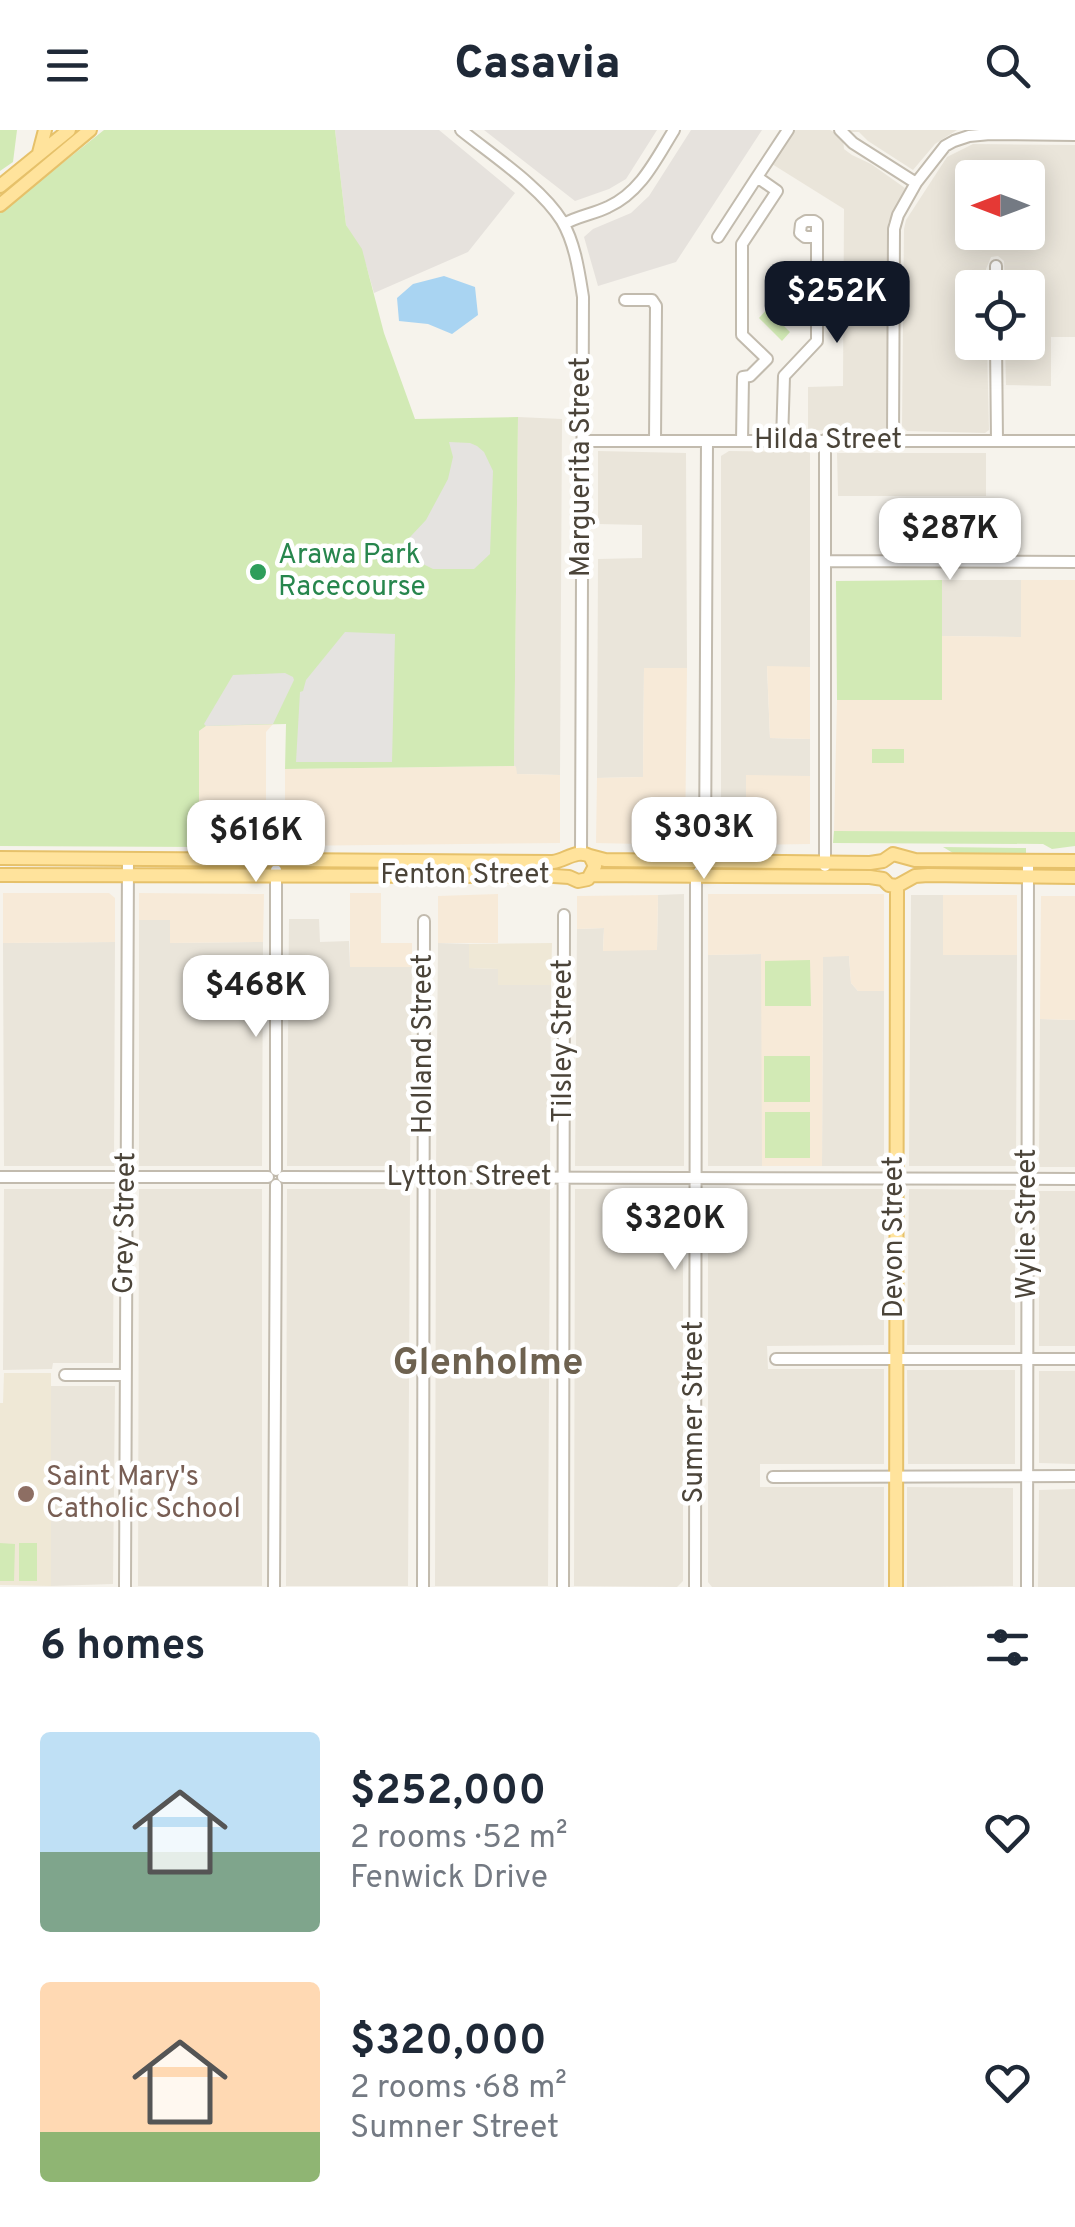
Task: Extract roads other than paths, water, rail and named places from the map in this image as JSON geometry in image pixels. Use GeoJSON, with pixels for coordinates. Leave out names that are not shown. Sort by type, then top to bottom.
{"type":"FeatureCollection","features":[{"type":"Feature","properties":{"kind":"main road"},"geometry":{"type":"LineString","coordinates":[[38,155],[46,130]]}},
{"type":"Feature","properties":{"kind":"main road"},"geometry":{"type":"LineString","coordinates":[[0,186],[68,130]]}},
{"type":"Feature","properties":{"kind":"main road"},"geometry":{"type":"LineString","coordinates":[[0,205],[90,130]]}},
{"type":"Feature","properties":{"kind":"main road"},"geometry":{"type":"LineString","coordinates":[[1075,861],[915,860],[893,854],[883,860],[880,868],[889,885],[928,875],[1075,877]]}},
{"type":"Feature","properties":{"kind":"main road"},"geometry":{"type":"LineString","coordinates":[[592,876],[594,866],[579,856],[566,867],[570,877],[578,881],[592,876],[883,879]]}},
{"type":"Feature","properties":{"kind":"main road","name":"Fenton Street"},"geometry":{"type":"LineString","coordinates":[[0,858],[542,862],[579,856],[606,860],[883,860]]}},
{"type":"Feature","properties":{"kind":"main road"},"geometry":{"type":"LineString","coordinates":[[902,884],[912,874],[912,865],[905,857]]}},
{"type":"Feature","properties":{"kind":"main road"},"geometry":{"type":"LineString","coordinates":[[425,860],[425,876]]}},
{"type":"Feature","properties":{"kind":"main road","name":"Fenton Street"},"geometry":{"type":"LineString","coordinates":[[0,875],[570,877]]}},
{"type":"Feature","properties":{"kind":"main road","name":"Devon Street"},"geometry":{"type":"LineString","coordinates":[[896,1587],[896,1179],[902,884]]}},
{"type":"Feature","properties":{"kind":"street","name":"Marguerita Street"},"geometry":{"type":"LineString","coordinates":[[461,130],[553,208],[572,244],[583,298],[579,856]]}},
{"type":"Feature","properties":{"kind":"street"},"geometry":{"type":"LineString","coordinates":[[564,224],[605,209],[633,190],[674,130]]}},
{"type":"Feature","properties":{"kind":"street"},"geometry":{"type":"LineString","coordinates":[[718,237],[788,130]]}},
{"type":"Feature","properties":{"kind":"street"},"geometry":{"type":"LineString","coordinates":[[840,130],[853,143],[916,183]]}},
{"type":"Feature","properties":{"kind":"street"},"geometry":{"type":"LineString","coordinates":[[893,440],[894,229],[916,183],[945,146],[970,136],[1075,135]]}},
{"type":"Feature","properties":{"kind":"street"},"geometry":{"type":"LineString","coordinates":[[757,177],[778,191],[742,244],[742,335],[784,376]]}},
{"type":"Feature","properties":{"kind":"street"},"geometry":{"type":"LineString","coordinates":[[782,440],[784,376],[817,341],[817,238]]}},
{"type":"Feature","properties":{"kind":"street"},"geometry":{"type":"LineString","coordinates":[[625,300],[652,300],[656,306],[655,441]]}},
{"type":"Feature","properties":{"kind":"street"},"geometry":{"type":"LineString","coordinates":[[742,441],[743,376],[750,376],[766,359]]}},
{"type":"Feature","properties":{"kind":"street"},"geometry":{"type":"LineString","coordinates":[[996,360],[997,441]]}},
{"type":"Feature","properties":{"kind":"street"},"geometry":{"type":"LineString","coordinates":[[825,440],[825,877]]}},
{"type":"Feature","properties":{"kind":"street","name":"Hilda Street"},"geometry":{"type":"LineString","coordinates":[[582,441],[1075,441]]}},
{"type":"Feature","properties":{"kind":"street"},"geometry":{"type":"LineString","coordinates":[[696,877],[705,860],[707,442]]}},
{"type":"Feature","properties":{"kind":"street"},"geometry":{"type":"LineString","coordinates":[[825,561],[1075,562]]}},
{"type":"Feature","properties":{"kind":"street","name":"Grey Street"},"geometry":{"type":"LineString","coordinates":[[124,1587],[128,859]]}},
{"type":"Feature","properties":{"kind":"street"},"geometry":{"type":"LineString","coordinates":[[274,1587],[276,859]]}},
{"type":"Feature","properties":{"kind":"street","name":"Wylie Street"},"geometry":{"type":"LineString","coordinates":[[1027,1587],[1028,861]]}},
{"type":"Feature","properties":{"kind":"street","name":"Sumner Street"},"geometry":{"type":"LineString","coordinates":[[695,1587],[696,877]]}},
{"type":"Feature","properties":{"kind":"street","name":"Tilsley Street"},"geometry":{"type":"LineString","coordinates":[[562,1587],[564,914]]}},
{"type":"Feature","properties":{"kind":"street","name":"Holland Street"},"geometry":{"type":"LineString","coordinates":[[422,1587],[424,922]]}},
{"type":"Feature","properties":{"kind":"street","name":"Lytton Street"},"geometry":{"type":"LineString","coordinates":[[0,1177],[1075,1180]]}},
{"type":"Feature","properties":{"kind":"street"},"geometry":{"type":"LineString","coordinates":[[776,1359],[1075,1359]]}},
{"type":"Feature","properties":{"kind":"street"},"geometry":{"type":"LineString","coordinates":[[64,1375],[125,1375]]}},
{"type":"Feature","properties":{"kind":"street"},"geometry":{"type":"LineString","coordinates":[[773,1477],[1075,1476]]}},
{"type":"Feature","properties":{"kind":"water"},"geometry":{"type":"Polygon","coordinates":[[[444,276],[475,287],[478,315],[452,334],[428,324],[399,321],[397,298],[413,284],[444,276]]]}},
{"type":"Feature","properties":{"kind":"place","name":"Arawa Park Racecourse"},"geometry":{"type":"Point","coordinates":[258,572]}},
{"type":"Feature","properties":{"kind":"place","name":"Saint Mary's Catholic School"},"geometry":{"type":"Point","coordinates":[26,1494]}},
{"type":"Feature","properties":{"kind":"district","name":"Glenholme"},"geometry":{"type":"Point","coordinates":[488,1364]}}]}
